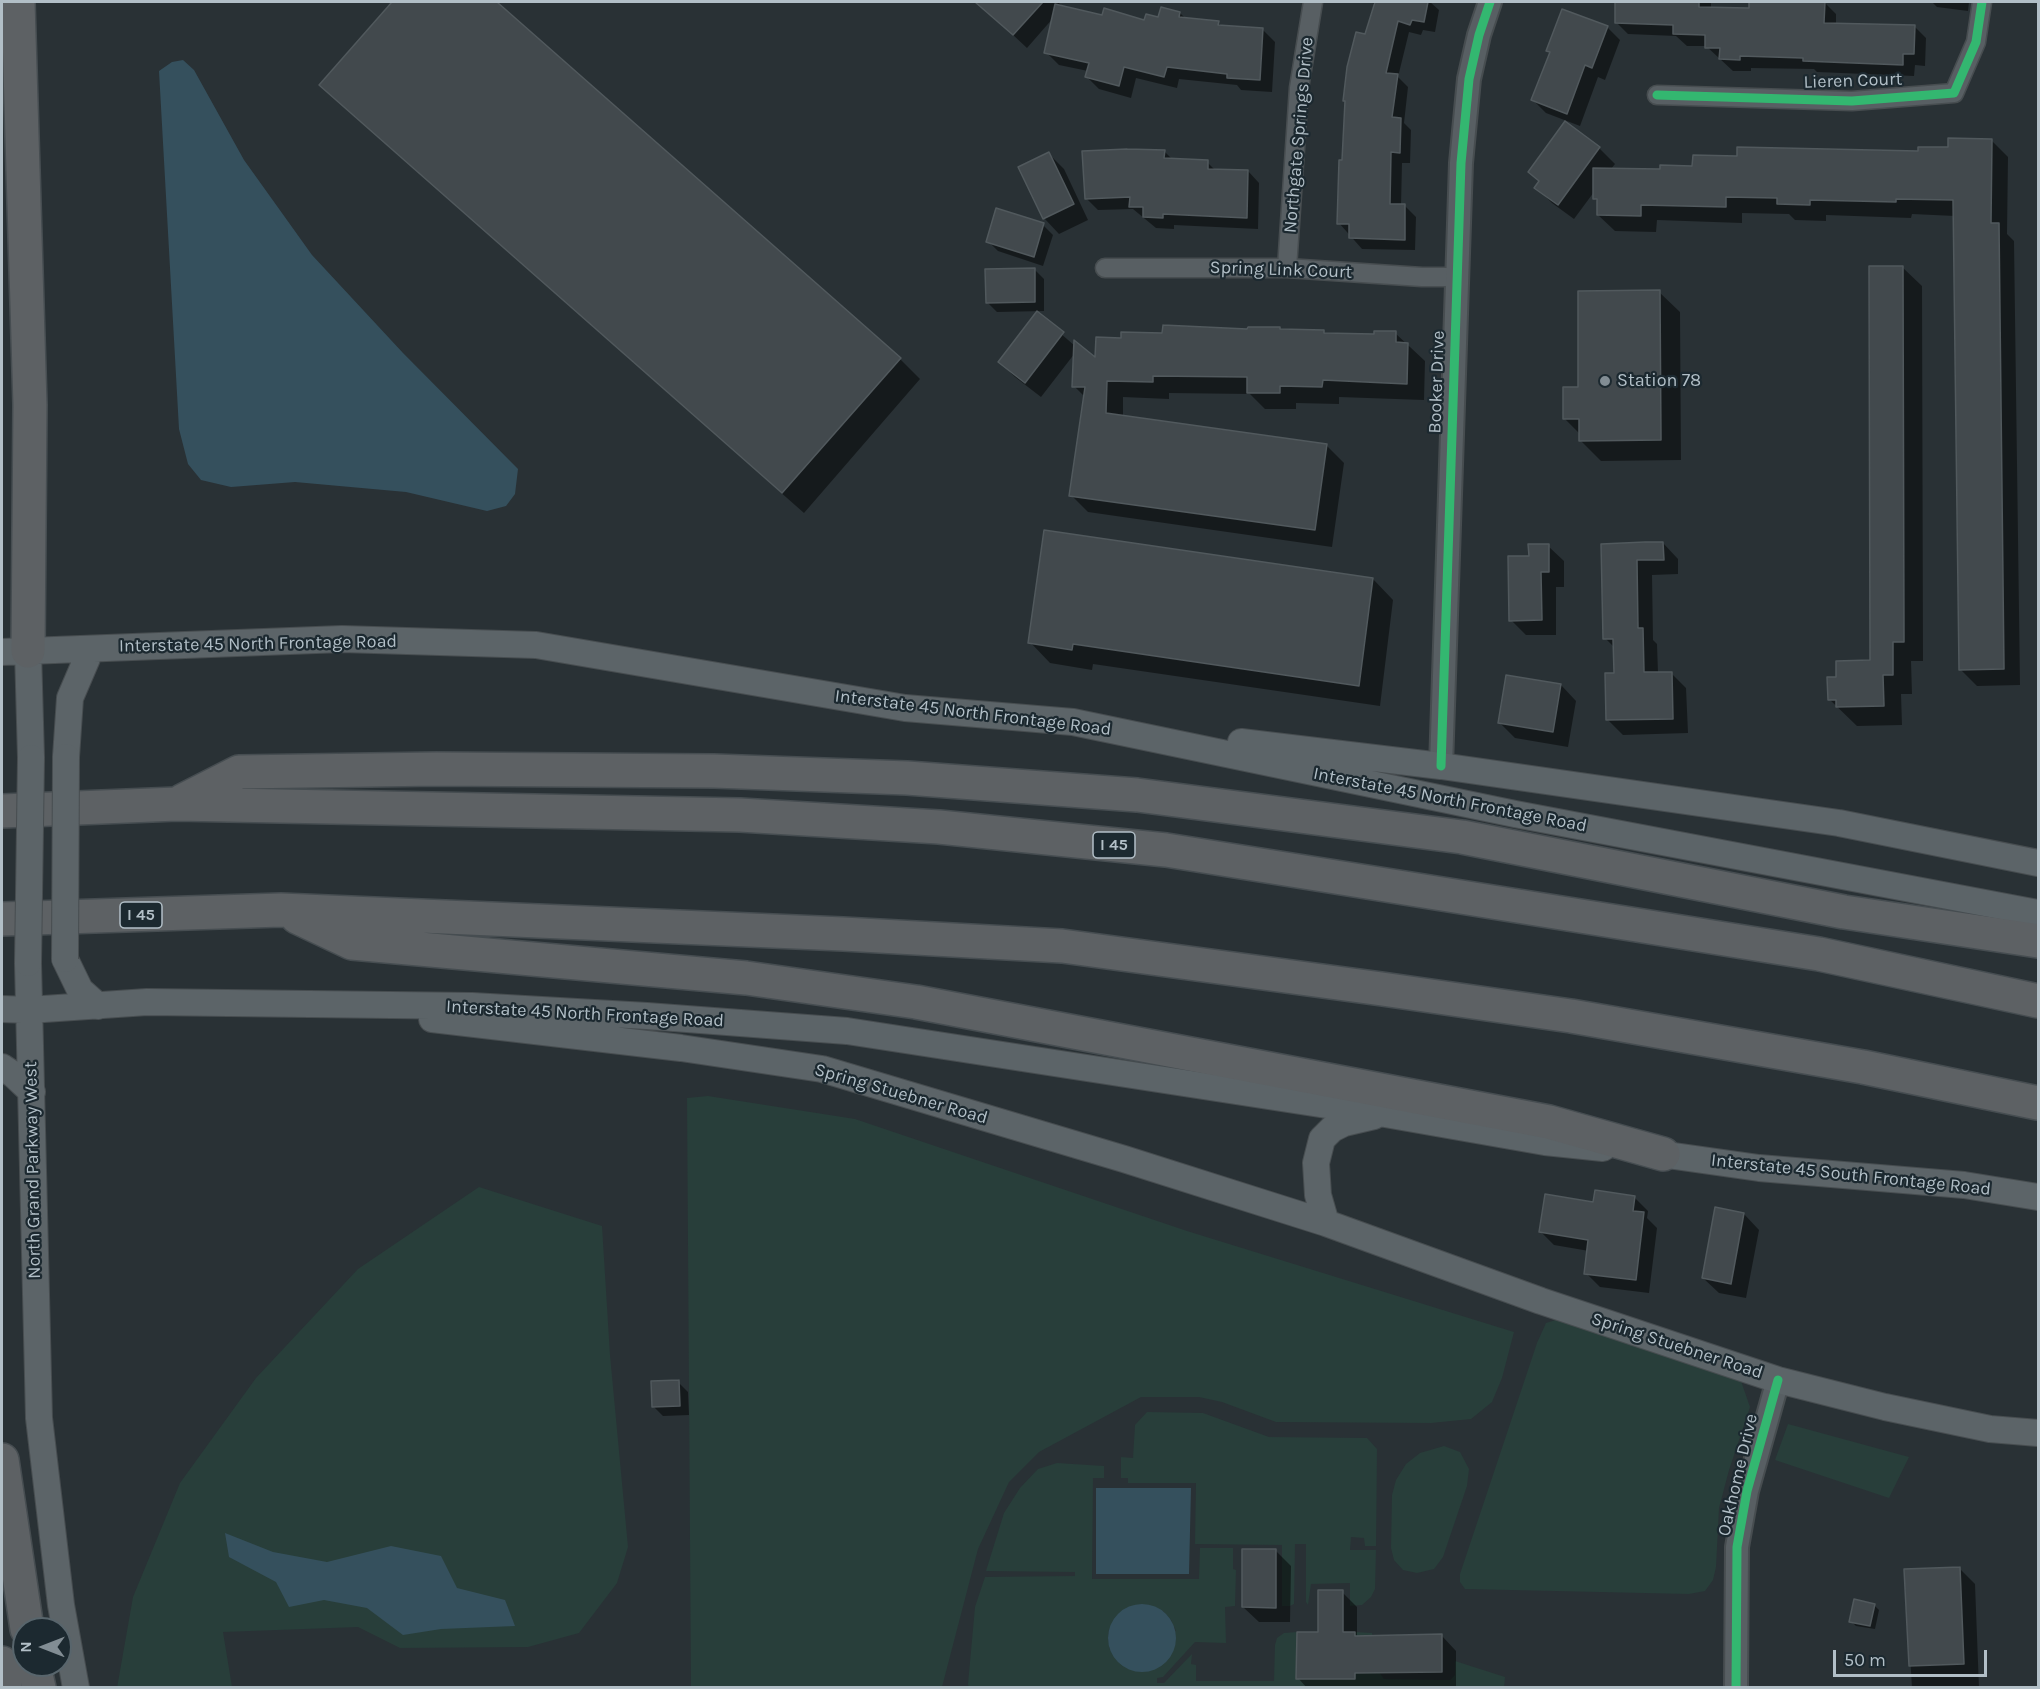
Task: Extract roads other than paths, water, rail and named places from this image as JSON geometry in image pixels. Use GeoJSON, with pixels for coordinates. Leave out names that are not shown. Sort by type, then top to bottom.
{"type":"FeatureCollection","features":[{"type":"Feature","properties":{"kind":"highway"},"geometry":{"type":"LineString","coordinates":[[15,651],[30,405],[18,2]]}},
{"type":"Feature","properties":{"kind":"highway"},"geometry":{"type":"LineString","coordinates":[[177,804],[239,772],[424,769],[714,771],[907,778],[1045,788],[1149,796],[1462,837],[1844,912],[2038,941]]}},
{"type":"Feature","properties":{"kind":"highway","name":"I 45"},"geometry":{"type":"LineString","coordinates":[[2,811],[177,804],[741,815],[939,827],[1142,848],[1819,954],[2038,1000]]}},
{"type":"Feature","properties":{"kind":"highway"},"geometry":{"type":"LineString","coordinates":[[281,910],[352,943],[746,978],[916,1002],[1549,1122],[1663,1154]]}},
{"type":"Feature","properties":{"kind":"highway","name":"I 45"},"geometry":{"type":"LineString","coordinates":[[2,919],[281,910],[1062,946],[1571,1016],[1863,1067],[2038,1103]]}},
{"type":"Feature","properties":{"kind":"highway"},"geometry":{"type":"LineString","coordinates":[[2,1460],[25,1617]]}},
{"type":"Feature","properties":{"kind":"highway"},"geometry":{"type":"LineString","coordinates":[[2,1663],[5,1688]]}},
{"type":"Feature","properties":{"kind":"main road","name":"Interstate 45 North Frontage Road"},"geometry":{"type":"LineString","coordinates":[[15,651],[342,639],[536,645],[905,708],[1073,722],[1515,814],[2038,913]]}},
{"type":"Feature","properties":{"kind":"main road"},"geometry":{"type":"LineString","coordinates":[[91,649],[69,698],[66,757],[65,959],[80,990],[98,1006]]}},
{"type":"Feature","properties":{"kind":"main road","name":"North Grand Parkway West"},"geometry":{"type":"LineString","coordinates":[[15,651],[31,758],[28,963],[39,1419],[61,1605],[76,1688]]}},
{"type":"Feature","properties":{"kind":"main road"},"geometry":{"type":"LineString","coordinates":[[1073,722],[1441,766],[1839,823],[2038,863]]}},
{"type":"Feature","properties":{"kind":"main road","name":"Interstate 45 North Frontage Road"},"geometry":{"type":"LineString","coordinates":[[2,1009],[29,1010],[147,1002],[484,1007],[647,1016],[847,1032],[1385,1114],[1545,1142],[1663,1154]]}},
{"type":"Feature","properties":{"kind":"main road","name":"Spring Stuebner Road"},"geometry":{"type":"LineString","coordinates":[[320,1003],[473,1025],[681,1048],[822,1069],[1124,1159],[1326,1223],[1541,1301],[1778,1380],[1907,1412],[1990,1429],[2038,1433]]}},
{"type":"Feature","properties":{"kind":"main road"},"geometry":{"type":"LineString","coordinates":[[2,1067],[32,1092]]}},
{"type":"Feature","properties":{"kind":"main road"},"geometry":{"type":"LineString","coordinates":[[1326,1223],[1318,1195],[1316,1163],[1323,1139],[1344,1123],[1385,1114]]}},
{"type":"Feature","properties":{"kind":"main road","name":"Interstate 45 South Frontage Road"},"geometry":{"type":"LineString","coordinates":[[1663,1154],[1759,1168],[1964,1185],[2038,1197]]}},
{"type":"Feature","properties":{"kind":"street","name":"Northgate Springs Drive"},"geometry":{"type":"LineString","coordinates":[[1287,268],[1299,88],[1313,2]]}},
{"type":"Feature","properties":{"kind":"street","name":"Booker Drive"},"geometry":{"type":"LineString","coordinates":[[1441,766],[1464,118],[1479,35],[1490,2]]}},
{"type":"Feature","properties":{"kind":"street","name":"Lieren Court"},"geometry":{"type":"LineString","coordinates":[[1657,95],[1852,101],[1954,93],[1976,42],[1982,2]]}},
{"type":"Feature","properties":{"kind":"street","name":"Spring Link Court"},"geometry":{"type":"LineString","coordinates":[[1105,268],[1287,268],[1422,277],[1458,277]]}},
{"type":"Feature","properties":{"kind":"street","name":"Oakhome Drive"},"geometry":{"type":"LineString","coordinates":[[1736,1688],[1737,1546],[1747,1491],[1778,1380]]}},
{"type":"Feature","properties":{"kind":"water"},"geometry":{"type":"Polygon","coordinates":[[[183,60],[194,70],[244,160],[312,255],[403,353],[518,469],[515,494],[506,506],[487,511],[406,492],[295,482],[231,487],[201,480],[188,464],[179,429],[159,71],[172,62],[183,60]]]}},
{"type":"Feature","properties":{"kind":"water"},"geometry":{"type":"Polygon","coordinates":[[[2038,452],[2038,787],[2037,786],[2038,452]]]}},
{"type":"Feature","properties":{"kind":"water"},"geometry":{"type":"Polygon","coordinates":[[[1096,1488],[1191,1488],[1189,1574],[1096,1574],[1096,1488]]]}},
{"type":"Feature","properties":{"kind":"water"},"geometry":{"type":"Polygon","coordinates":[[[225,1533],[273,1552],[327,1562],[391,1546],[441,1556],[457,1588],[505,1600],[515,1626],[441,1629],[403,1635],[367,1608],[324,1600],[289,1607],[276,1582],[229,1557],[225,1533]]]}},
{"type":"Feature","properties":{"kind":"water"},"geometry":{"type":"Polygon","coordinates":[[[1142,1604],[1155,1607],[1166,1614],[1173,1625],[1176,1638],[1173,1651],[1166,1662],[1155,1669],[1142,1672],[1129,1669],[1118,1662],[1111,1651],[1108,1638],[1111,1625],[1118,1614],[1129,1607],[1142,1604]]]}},
{"type":"Feature","properties":{"kind":"place","name":"Station 78"},"geometry":{"type":"Point","coordinates":[1605,381]}}]}
